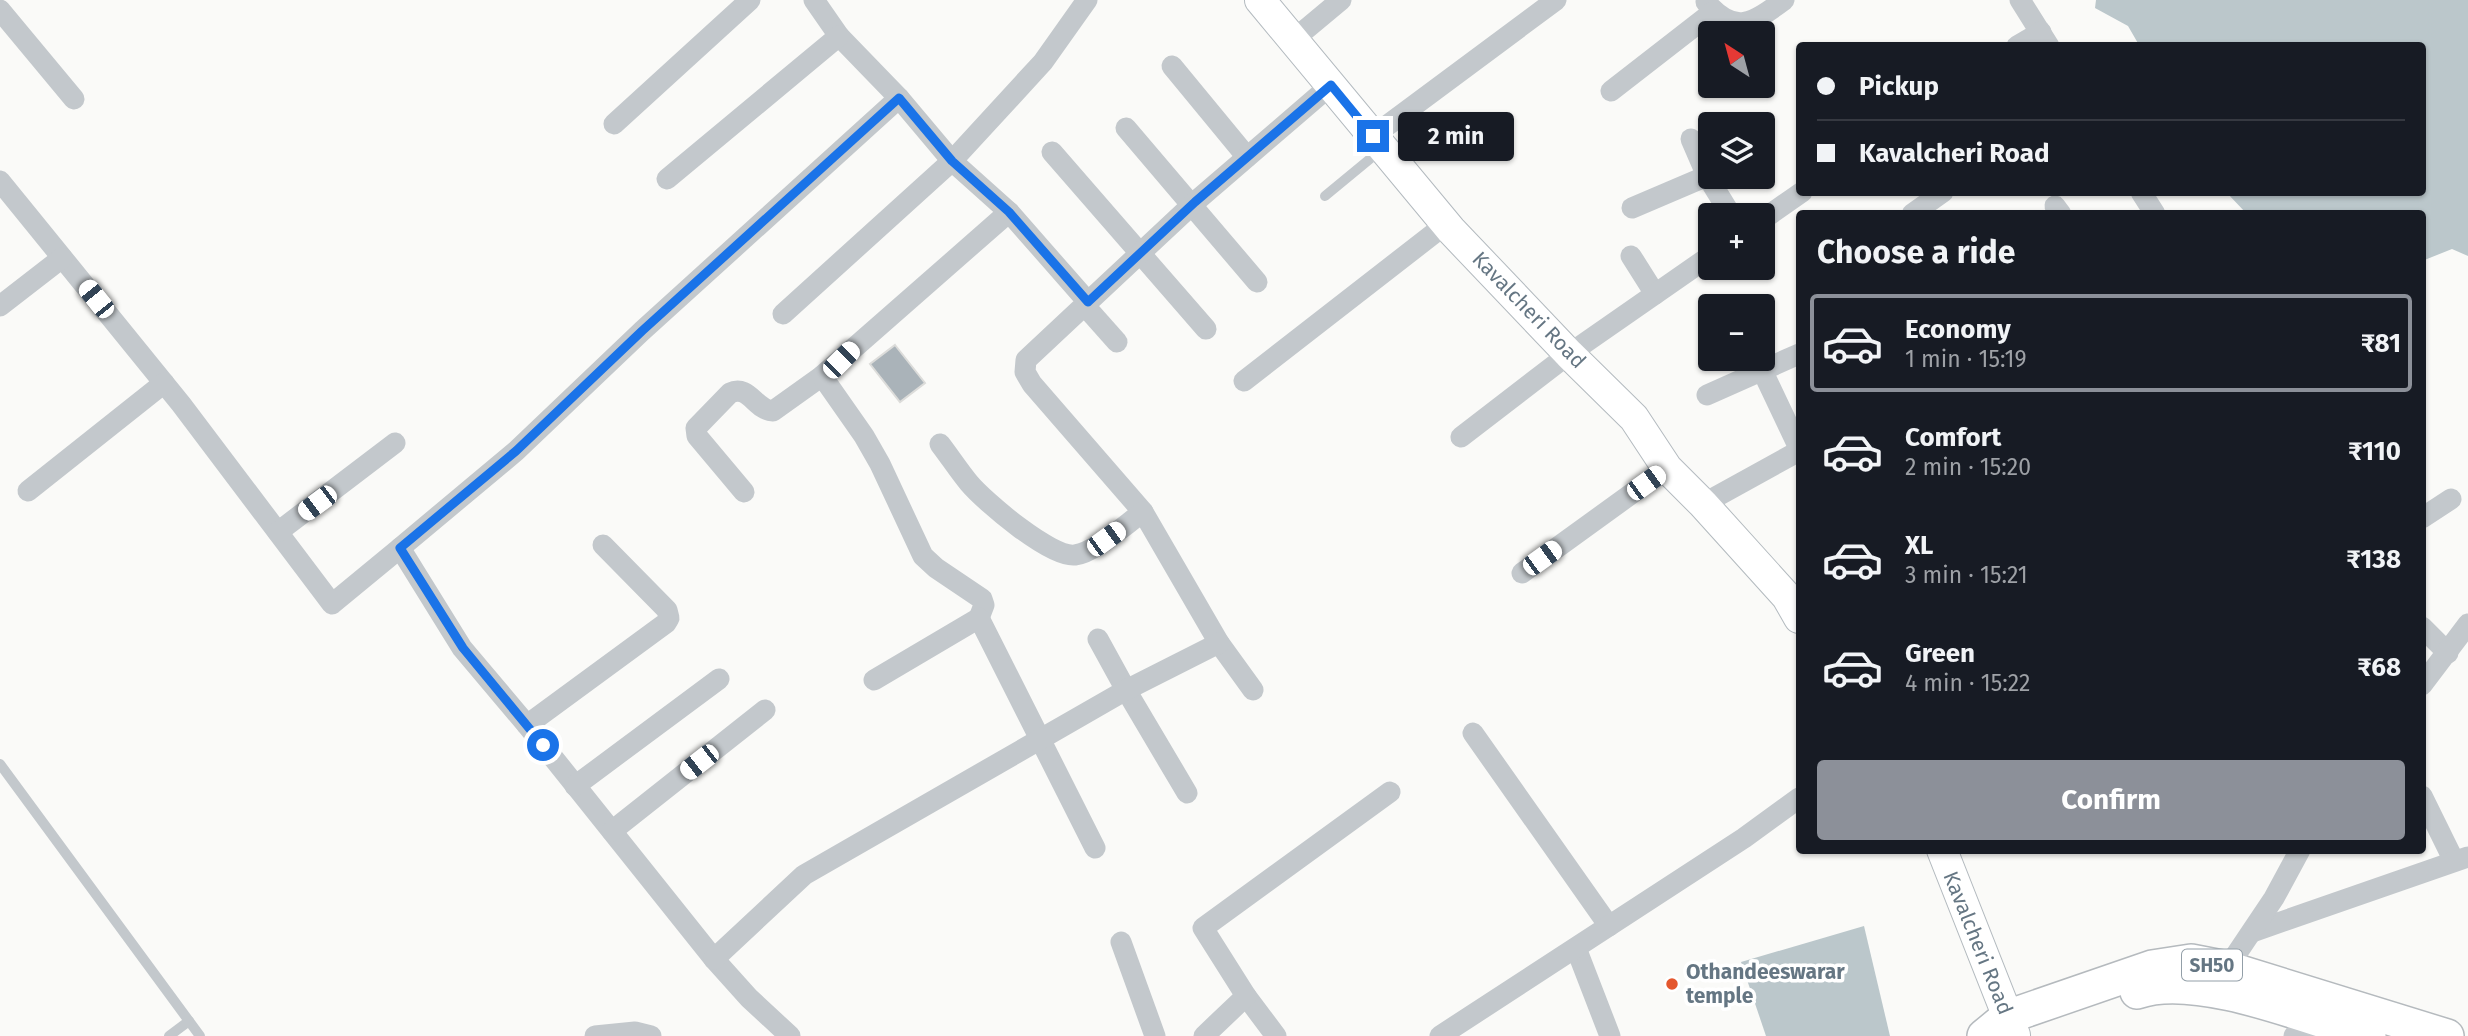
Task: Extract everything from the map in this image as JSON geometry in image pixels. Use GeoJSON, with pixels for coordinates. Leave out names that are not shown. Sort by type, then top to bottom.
{"type":"FeatureCollection","features":[{"type":"Feature","properties":{"kind":"main road","name":"SH50"},"geometry":{"type":"LineString","coordinates":[[2007,1032],[2152,967],[2191,961],[2220,979],[2237,996],[2369,1036]]}},
{"type":"Feature","properties":{"kind":"main road","name":"SH50"},"geometry":{"type":"LineString","coordinates":[[2220,979],[2446,1036]]}},
{"type":"Feature","properties":{"kind":"street"},"geometry":{"type":"LineString","coordinates":[[614,124],[750,0]]}},
{"type":"Feature","properties":{"kind":"street"},"geometry":{"type":"LineString","coordinates":[[814,0],[839,36],[899,98],[952,161],[1009,212],[1117,342]]}},
{"type":"Feature","properties":{"kind":"street"},"geometry":{"type":"LineString","coordinates":[[783,314],[952,161],[1043,62],[1087,0]]}},
{"type":"Feature","properties":{"kind":"street","name":"Kavalcheri Road"},"geometry":{"type":"LineString","coordinates":[[1260,0],[1446,224],[1569,354],[1634,418],[1667,468],[1787,597],[1796,613]]}},
{"type":"Feature","properties":{"kind":"street"},"geometry":{"type":"LineString","coordinates":[[1293,40],[1341,0]]}},
{"type":"Feature","properties":{"kind":"street"},"geometry":{"type":"LineString","coordinates":[[1378,142],[1556,0]]}},
{"type":"Feature","properties":{"kind":"street"},"geometry":{"type":"LineString","coordinates":[[1611,91],[1709,6],[1736,24],[1748,24],[1784,0]]}},
{"type":"Feature","properties":{"kind":"street"},"geometry":{"type":"LineString","coordinates":[[2020,0],[2045,39]]}},
{"type":"Feature","properties":{"kind":"street"},"geometry":{"type":"LineString","coordinates":[[0,10],[74,99]]}},
{"type":"Feature","properties":{"kind":"street"},"geometry":{"type":"LineString","coordinates":[[667,179],[839,36]]}},
{"type":"Feature","properties":{"kind":"street"},"geometry":{"type":"LineString","coordinates":[[1172,66],[1247,157]]}},
{"type":"Feature","properties":{"kind":"street"},"geometry":{"type":"LineString","coordinates":[[1252,690],[1219,643],[1143,512],[1032,384],[1025,372],[1026,359],[1191,206],[1331,85]]}},
{"type":"Feature","properties":{"kind":"street"},"geometry":{"type":"LineString","coordinates":[[0,181],[164,383],[332,604],[516,451],[642,331],[899,98]]}},
{"type":"Feature","properties":{"kind":"street"},"geometry":{"type":"LineString","coordinates":[[1126,128],[1257,282]]}},
{"type":"Feature","properties":{"kind":"street"},"geometry":{"type":"LineString","coordinates":[[1691,139],[1698,155]]}},
{"type":"Feature","properties":{"kind":"street"},"geometry":{"type":"LineString","coordinates":[[1052,152],[1206,329]]}},
{"type":"Feature","properties":{"kind":"street"},"geometry":{"type":"LineString","coordinates":[[1632,208],[1698,180]]}},
{"type":"Feature","properties":{"kind":"street"},"geometry":{"type":"LineString","coordinates":[[1775,211],[1796,196]]}},
{"type":"Feature","properties":{"kind":"street"},"geometry":{"type":"LineString","coordinates":[[1918,210],[1938,196]]}},
{"type":"Feature","properties":{"kind":"street"},"geometry":{"type":"LineString","coordinates":[[744,492],[697,436],[696,428],[730,393],[737,390],[743,391],[768,411],[773,411],[822,376],[1009,212]]}},
{"type":"Feature","properties":{"kind":"street"},"geometry":{"type":"LineString","coordinates":[[1244,381],[1446,224]]}},
{"type":"Feature","properties":{"kind":"street"},"geometry":{"type":"LineString","coordinates":[[1631,256],[1655,294]]}},
{"type":"Feature","properties":{"kind":"street"},"geometry":{"type":"LineString","coordinates":[[0,306],[62,258]]}},
{"type":"Feature","properties":{"kind":"street"},"geometry":{"type":"LineString","coordinates":[[1461,436],[1569,354],[1698,264]]}},
{"type":"Feature","properties":{"kind":"street"},"geometry":{"type":"LineString","coordinates":[[1775,364],[1796,355]]}},
{"type":"Feature","properties":{"kind":"street"},"geometry":{"type":"LineString","coordinates":[[1707,395],[1760,371]]}},
{"type":"Feature","properties":{"kind":"street"},"geometry":{"type":"LineString","coordinates":[[1762,371],[1796,443]]}},
{"type":"Feature","properties":{"kind":"street"},"geometry":{"type":"LineString","coordinates":[[822,376],[880,464],[923,556],[982,599],[984,605],[979,618],[874,680]]}},
{"type":"Feature","properties":{"kind":"street"},"geometry":{"type":"LineString","coordinates":[[28,491],[164,383]]}},
{"type":"Feature","properties":{"kind":"street"},"geometry":{"type":"LineString","coordinates":[[278,532],[395,443]]}},
{"type":"Feature","properties":{"kind":"street"},"geometry":{"type":"LineString","coordinates":[[940,444],[970,484],[1002,514],[1034,538],[1062,553],[1074,555],[1085,552],[1143,512]]}},
{"type":"Feature","properties":{"kind":"street"},"geometry":{"type":"LineString","coordinates":[[1703,504],[1796,451]]}},
{"type":"Feature","properties":{"kind":"street"},"geometry":{"type":"LineString","coordinates":[[1522,573],[1667,468]]}},
{"type":"Feature","properties":{"kind":"street"},"geometry":{"type":"LineString","coordinates":[[2426,515],[2451,499]]}},
{"type":"Feature","properties":{"kind":"street"},"geometry":{"type":"LineString","coordinates":[[527,725],[667,623],[667,610],[603,545]]}},
{"type":"Feature","properties":{"kind":"street"},"geometry":{"type":"LineString","coordinates":[[400,548],[463,648],[714,959],[749,998],[790,1036]]}},
{"type":"Feature","properties":{"kind":"street"},"geometry":{"type":"LineString","coordinates":[[979,618],[1095,848]]}},
{"type":"Feature","properties":{"kind":"street"},"geometry":{"type":"LineString","coordinates":[[2426,680],[2468,624]]}},
{"type":"Feature","properties":{"kind":"street"},"geometry":{"type":"LineString","coordinates":[[2426,631],[2448,653]]}},
{"type":"Feature","properties":{"kind":"street"},"geometry":{"type":"LineString","coordinates":[[1098,639],[1187,793]]}},
{"type":"Feature","properties":{"kind":"street"},"geometry":{"type":"LineString","coordinates":[[714,959],[804,875],[1040,738],[1219,643]]}},
{"type":"Feature","properties":{"kind":"street"},"geometry":{"type":"LineString","coordinates":[[575,786],[719,680]]}},
{"type":"Feature","properties":{"kind":"street"},"geometry":{"type":"LineString","coordinates":[[611,831],[765,710]]}},
{"type":"Feature","properties":{"kind":"street"},"geometry":{"type":"LineString","coordinates":[[1472,733],[1609,926]]}},
{"type":"Feature","properties":{"kind":"street"},"geometry":{"type":"LineString","coordinates":[[1276,1036],[1246,996],[1203,928],[1390,792]]}},
{"type":"Feature","properties":{"kind":"street"},"geometry":{"type":"LineString","coordinates":[[1440,1036],[1744,838],[1796,800]]}},
{"type":"Feature","properties":{"kind":"street"},"geometry":{"type":"LineString","coordinates":[[2252,932],[2461,859],[2426,802]]}},
{"type":"Feature","properties":{"kind":"street","name":"Kavalcheri Road"},"geometry":{"type":"LineString","coordinates":[[1943,854],[2007,1032]]}},
{"type":"Feature","properties":{"kind":"street"},"geometry":{"type":"LineString","coordinates":[[2220,979],[2252,932],[2298,854]]}},
{"type":"Feature","properties":{"kind":"street"},"geometry":{"type":"LineString","coordinates":[[1121,942],[1155,1036]]}},
{"type":"Feature","properties":{"kind":"street"},"geometry":{"type":"LineString","coordinates":[[1576,948],[1610,1036]]}},
{"type":"Feature","properties":{"kind":"street"},"geometry":{"type":"LineString","coordinates":[[1204,1036],[1246,996]]}},
{"type":"Feature","properties":{"kind":"street"},"geometry":{"type":"LineString","coordinates":[[2294,1036],[2331,1025]]}},
{"type":"Feature","properties":{"kind":"street"},"geometry":{"type":"LineString","coordinates":[[595,1036],[635,1031],[651,1036]]}},
{"type":"Feature","properties":{"kind":"lane"},"geometry":{"type":"LineString","coordinates":[[1325,196],[1378,142]]}},
{"type":"Feature","properties":{"kind":"lane"},"geometry":{"type":"LineString","coordinates":[[0,764],[198,1035]]}},
{"type":"Feature","properties":{"kind":"lane"},"geometry":{"type":"LineString","coordinates":[[169,1036],[189,1021]]}},
{"type":"Feature","properties":{"kind":"shaded area"},"geometry":{"type":"Polygon","coordinates":[[[2096,0],[2468,0],[2468,256],[2452,249],[2426,259],[2426,210],[2243,210],[2230,196],[2426,196],[2426,42],[2137,42],[2128,26],[2095,8],[2096,0]]]}},
{"type":"Feature","properties":{"kind":"shaded area"},"geometry":{"type":"Polygon","coordinates":[[[1864,926],[1890,1036],[1766,1036],[1741,962],[1864,926]]]}},
{"type":"Feature","properties":{"kind":"building"},"geometry":{"type":"Polygon","coordinates":[[[895,345],[925,383],[900,402],[870,364],[895,345]]]}},
{"type":"Feature","properties":{"kind":"place","name":"Othandeeswarar temple"},"geometry":{"type":"Point","coordinates":[1672,984]}},
{"type":"Feature","properties":{"kind":"route"},"geometry":{"type":"LineString","coordinates":[[543,745],[463,648],[400,548],[516,451],[642,331],[899,98],[952,161],[1009,212],[1088,302],[1195,202],[1331,85],[1373,136]]}}]}
